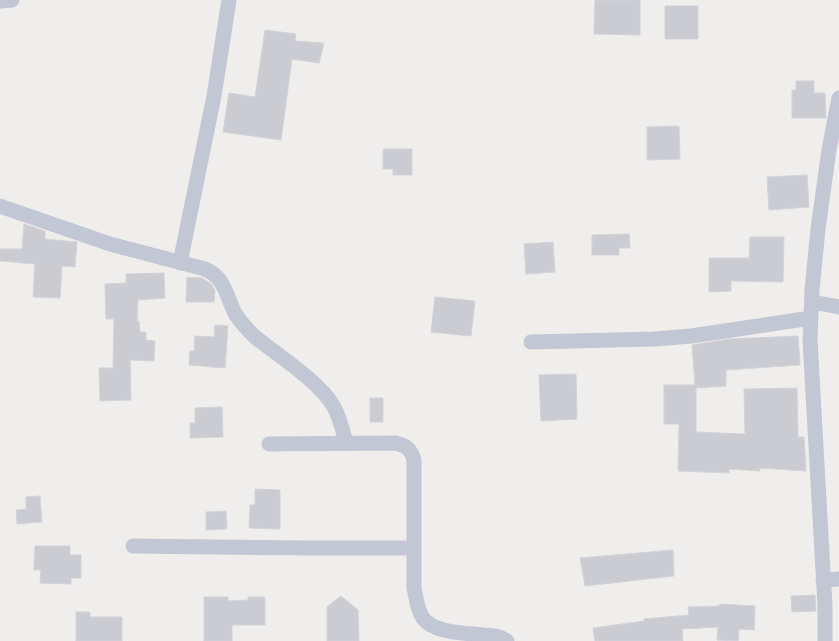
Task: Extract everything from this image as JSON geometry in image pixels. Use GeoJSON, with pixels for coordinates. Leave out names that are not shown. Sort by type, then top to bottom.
{"type":"FeatureCollection","features":[{"type":"Feature","properties":{"kind":"street"},"geometry":{"type":"LineString","coordinates":[[0,1],[12,0]]}},
{"type":"Feature","properties":{"kind":"street"},"geometry":{"type":"LineString","coordinates":[[180,263],[214,96],[229,0]]}},
{"type":"Feature","properties":{"kind":"street"},"geometry":{"type":"LineString","coordinates":[[825,641],[810,340],[818,229],[829,150],[839,98]]}},
{"type":"Feature","properties":{"kind":"street"},"geometry":{"type":"LineString","coordinates":[[0,206],[110,244],[205,269],[213,273],[222,282],[241,323],[255,337],[312,382],[328,398],[338,414],[346,443]]}},
{"type":"Feature","properties":{"kind":"street"},"geometry":{"type":"LineString","coordinates":[[812,302],[839,307]]}},
{"type":"Feature","properties":{"kind":"street"},"geometry":{"type":"LineString","coordinates":[[531,342],[662,338],[706,334],[811,318]]}},
{"type":"Feature","properties":{"kind":"street"},"geometry":{"type":"LineString","coordinates":[[269,444],[399,443],[408,448],[414,460],[414,588],[418,609],[423,618],[430,625],[440,629],[488,635],[507,641]]}},
{"type":"Feature","properties":{"kind":"street"},"geometry":{"type":"LineString","coordinates":[[133,546],[414,548]]}},
{"type":"Feature","properties":{"kind":"street"},"geometry":{"type":"LineString","coordinates":[[823,580],[839,579]]}},
{"type":"Feature","properties":{"kind":"building"},"geometry":{"type":"Polygon","coordinates":[[[595,0],[640,0],[640,35],[594,34],[595,0]]]}},
{"type":"Feature","properties":{"kind":"building"},"geometry":{"type":"Polygon","coordinates":[[[665,6],[698,6],[698,39],[665,39],[665,6]]]}},
{"type":"Feature","properties":{"kind":"building"},"geometry":{"type":"Polygon","coordinates":[[[265,30],[296,34],[295,41],[324,43],[319,63],[292,59],[281,140],[223,132],[229,93],[255,97],[265,30]]]}},
{"type":"Feature","properties":{"kind":"building"},"geometry":{"type":"Polygon","coordinates":[[[796,81],[814,81],[814,93],[825,93],[826,118],[792,118],[792,90],[796,90],[796,81]]]}},
{"type":"Feature","properties":{"kind":"building"},"geometry":{"type":"Polygon","coordinates":[[[679,126],[680,159],[647,160],[647,127],[679,126]]]}},
{"type":"Feature","properties":{"kind":"building"},"geometry":{"type":"Polygon","coordinates":[[[383,149],[412,149],[412,175],[393,175],[393,169],[383,169],[383,149]]]}},
{"type":"Feature","properties":{"kind":"building"},"geometry":{"type":"Polygon","coordinates":[[[807,175],[809,207],[769,210],[767,177],[807,175]]]}},
{"type":"Feature","properties":{"kind":"building"},"geometry":{"type":"Polygon","coordinates":[[[24,224],[45,231],[45,239],[77,242],[75,267],[62,266],[60,298],[33,297],[35,264],[0,261],[0,249],[22,249],[24,224]]]}},
{"type":"Feature","properties":{"kind":"building"},"geometry":{"type":"Polygon","coordinates":[[[629,234],[630,248],[619,248],[619,255],[592,255],[592,235],[629,234]]]}},
{"type":"Feature","properties":{"kind":"building"},"geometry":{"type":"Polygon","coordinates":[[[750,237],[784,237],[783,282],[731,281],[731,291],[709,292],[709,258],[749,258],[750,237]]]}},
{"type":"Feature","properties":{"kind":"building"},"geometry":{"type":"Polygon","coordinates":[[[553,242],[555,272],[526,274],[524,244],[553,242]]]}},
{"type":"Feature","properties":{"kind":"building"},"geometry":{"type":"Polygon","coordinates":[[[164,273],[165,298],[138,300],[137,321],[139,321],[140,332],[146,332],[146,340],[155,341],[154,361],[130,360],[131,400],[100,401],[99,368],[113,368],[114,319],[106,319],[105,284],[126,283],[126,274],[164,273]]]}},
{"type":"Feature","properties":{"kind":"building"},"geometry":{"type":"Polygon","coordinates":[[[187,277],[202,278],[211,284],[215,290],[214,302],[186,302],[187,277]]]}},
{"type":"Feature","properties":{"kind":"building"},"geometry":{"type":"Polygon","coordinates":[[[435,297],[475,301],[471,336],[431,332],[435,297]]]}},
{"type":"Feature","properties":{"kind":"building"},"geometry":{"type":"Polygon","coordinates":[[[215,325],[228,326],[225,368],[189,365],[190,351],[194,351],[195,336],[214,337],[215,325]]]}},
{"type":"Feature","properties":{"kind":"building"},"geometry":{"type":"Polygon","coordinates":[[[798,336],[800,365],[726,370],[726,386],[696,388],[696,432],[745,434],[744,389],[797,388],[798,437],[804,437],[806,471],[760,468],[760,471],[729,469],[729,473],[678,471],[679,424],[664,424],[664,385],[695,385],[692,345],[729,339],[798,336]]]}},
{"type":"Feature","properties":{"kind":"building"},"geometry":{"type":"Polygon","coordinates":[[[576,374],[577,419],[541,421],[539,375],[576,374]]]}},
{"type":"Feature","properties":{"kind":"building"},"geometry":{"type":"Polygon","coordinates":[[[370,398],[383,398],[383,422],[370,422],[370,398]]]}},
{"type":"Feature","properties":{"kind":"building"},"geometry":{"type":"Polygon","coordinates":[[[222,407],[223,437],[190,438],[190,423],[195,423],[195,408],[222,407]]]}},
{"type":"Feature","properties":{"kind":"building"},"geometry":{"type":"Polygon","coordinates":[[[255,489],[280,490],[280,529],[249,528],[250,505],[255,505],[255,489]]]}},
{"type":"Feature","properties":{"kind":"building"},"geometry":{"type":"Polygon","coordinates":[[[40,496],[42,522],[17,524],[16,510],[26,509],[26,497],[40,496]]]}},
{"type":"Feature","properties":{"kind":"building"},"geometry":{"type":"Polygon","coordinates":[[[226,511],[227,529],[206,530],[206,512],[226,511]]]}},
{"type":"Feature","properties":{"kind":"building"},"geometry":{"type":"Polygon","coordinates":[[[35,546],[70,546],[70,555],[81,555],[81,578],[71,578],[71,584],[40,583],[41,570],[34,570],[35,546]]]}},
{"type":"Feature","properties":{"kind":"building"},"geometry":{"type":"Polygon","coordinates":[[[673,550],[674,576],[585,586],[580,558],[673,550]]]}},
{"type":"Feature","properties":{"kind":"building"},"geometry":{"type":"Polygon","coordinates":[[[815,595],[816,611],[792,612],[791,596],[815,595]]]}},
{"type":"Feature","properties":{"kind":"building"},"geometry":{"type":"Polygon","coordinates":[[[341,596],[358,610],[359,641],[327,641],[327,607],[341,596]]]}},
{"type":"Feature","properties":{"kind":"building"},"geometry":{"type":"Polygon","coordinates":[[[204,597],[228,597],[228,601],[248,600],[248,597],[265,597],[265,625],[232,625],[232,641],[204,641],[204,597]]]}},
{"type":"Feature","properties":{"kind":"building"},"geometry":{"type":"Polygon","coordinates":[[[720,604],[755,606],[754,630],[739,629],[738,641],[717,640],[718,627],[682,629],[683,641],[595,641],[593,628],[644,621],[644,619],[689,615],[688,607],[719,606],[720,604]]]}},
{"type":"Feature","properties":{"kind":"building"},"geometry":{"type":"Polygon","coordinates":[[[76,612],[90,612],[90,617],[122,617],[122,641],[76,641],[76,612]]]}}]}
